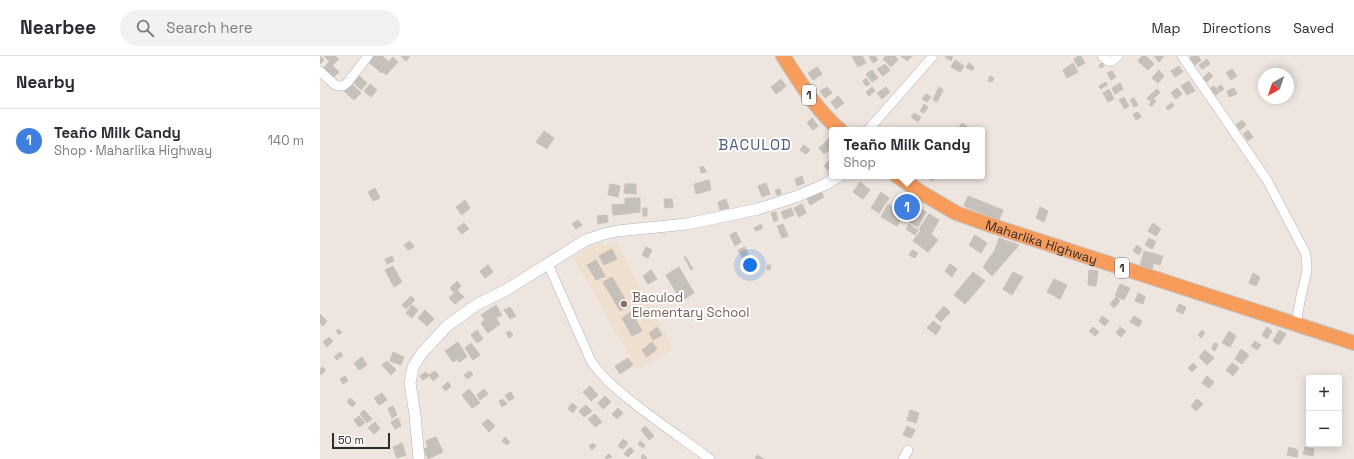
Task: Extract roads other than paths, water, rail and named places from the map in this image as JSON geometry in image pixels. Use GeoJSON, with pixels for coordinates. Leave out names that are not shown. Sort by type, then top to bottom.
{"type":"FeatureCollection","features":[{"type":"Feature","properties":{"kind":"highway","name":"1"},"geometry":{"type":"LineString","coordinates":[[783,56],[810,97],[837,127]]}},
{"type":"Feature","properties":{"kind":"highway","name":"Maharlika Highway"},"geometry":{"type":"LineString","coordinates":[[901,179],[922,194],[956,213],[1354,343]]}},
{"type":"Feature","properties":{"kind":"street"},"geometry":{"type":"LineString","coordinates":[[320,71],[335,85],[343,86],[348,82],[368,56]]}},
{"type":"Feature","properties":{"kind":"street"},"geometry":{"type":"LineString","coordinates":[[871,127],[933,56]]}},
{"type":"Feature","properties":{"kind":"street"},"geometry":{"type":"LineString","coordinates":[[1102,56],[1108,61],[1112,61],[1118,56]]}},
{"type":"Feature","properties":{"kind":"street"},"geometry":{"type":"LineString","coordinates":[[1182,56],[1267,180],[1306,254],[1307,271],[1296,324]]}},
{"type":"Feature","properties":{"kind":"street"},"geometry":{"type":"LineString","coordinates":[[419,459],[415,415],[410,383],[413,367],[422,353],[447,326],[476,305],[506,290],[586,240],[617,231],[687,224],[758,209],[798,196],[826,184],[834,179]]}},
{"type":"Feature","properties":{"kind":"street"},"geometry":{"type":"LineString","coordinates":[[548,264],[591,361],[598,371],[608,382],[642,409],[710,459]]}},
{"type":"Feature","properties":{"kind":"place","name":"Teaño Milk Candy"},"geometry":{"type":"Point","coordinates":[907,207]}},
{"type":"Feature","properties":{"kind":"place","name":"Baculod Elementary School"},"geometry":{"type":"Point","coordinates":[624,304]}},
{"type":"Feature","properties":{"kind":"district","name":"BACULOD"},"geometry":{"type":"Point","coordinates":[755,145]}}]}
